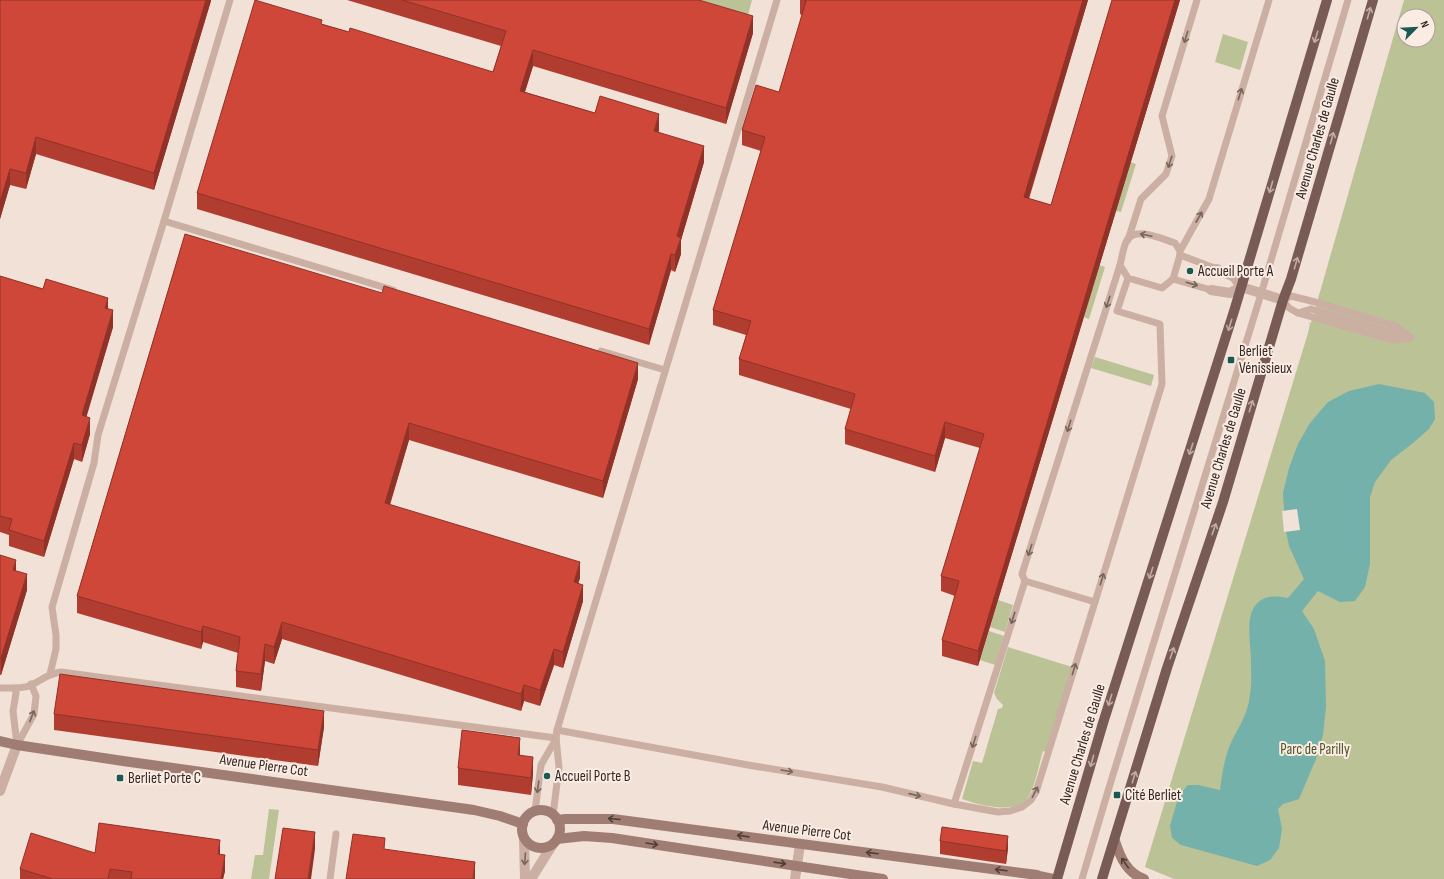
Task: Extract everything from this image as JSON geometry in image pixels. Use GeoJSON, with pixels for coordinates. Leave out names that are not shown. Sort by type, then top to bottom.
{"type":"FeatureCollection","features":[{"type":"Feature","properties":{"kind":"main road","name":"Avenue Charles de Gaulle"},"geometry":{"type":"LineString","coordinates":[[1057,879],[1103,723],[1198,427],[1327,0]]}},
{"type":"Feature","properties":{"kind":"main road","name":"Avenue Charles de Gaulle"},"geometry":{"type":"LineString","coordinates":[[1102,879],[1115,841],[1167,668],[1223,502],[1283,300],[1291,280],[1373,0]]}},
{"type":"Feature","properties":{"kind":"street"},"geometry":{"type":"LineString","coordinates":[[1217,269],[1234,277],[1241,287],[1283,300]]}},
{"type":"Feature","properties":{"kind":"street"},"geometry":{"type":"LineString","coordinates":[[1211,290],[1230,293],[1241,287]]}},
{"type":"Feature","properties":{"kind":"street","name":"Avenue Pierre Cot"},"geometry":{"type":"LineString","coordinates":[[0,741],[17,745],[474,810],[500,816],[522,824]]}},
{"type":"Feature","properties":{"kind":"street"},"geometry":{"type":"LineString","coordinates":[[0,792],[17,745]]}},
{"type":"Feature","properties":{"kind":"street"},"geometry":{"type":"LineString","coordinates":[[525,879],[522,824],[529,814],[541,810],[555,818],[560,826],[559,833],[531,879]]}},
{"type":"Feature","properties":{"kind":"street","name":"Avenue Pierre Cot"},"geometry":{"type":"LineString","coordinates":[[555,818],[613,819],[1037,875],[1053,879]]}},
{"type":"Feature","properties":{"kind":"street"},"geometry":{"type":"LineString","coordinates":[[524,839],[530,846],[536,848],[548,847],[555,841],[584,836],[612,838],[883,879]]}},
{"type":"Feature","properties":{"kind":"street"},"geometry":{"type":"LineString","coordinates":[[1115,841],[1120,855],[1127,867],[1144,879]]}},
{"type":"Feature","properties":{"kind":"street"},"geometry":{"type":"LineString","coordinates":[[795,879],[800,844]]}},
{"type":"Feature","properties":{"kind":"lane"},"geometry":{"type":"LineString","coordinates":[[50,674],[56,649],[56,635],[52,606],[94,463],[98,435],[230,0]]}},
{"type":"Feature","properties":{"kind":"lane"},"geometry":{"type":"LineString","coordinates":[[555,818],[559,767],[556,738],[557,730],[777,0]]}},
{"type":"Feature","properties":{"kind":"lane"},"geometry":{"type":"LineString","coordinates":[[954,804],[1025,581],[1022,574],[1141,199],[1166,174],[1172,156],[1162,116],[1197,0]]}},
{"type":"Feature","properties":{"kind":"lane"},"geometry":{"type":"LineString","coordinates":[[1120,265],[1128,278],[1162,288],[1173,279],[1180,253],[1209,199],[1269,0]]}},
{"type":"Feature","properties":{"kind":"lane"},"geometry":{"type":"LineString","coordinates":[[1082,879],[1261,294],[1348,0]]}},
{"type":"Feature","properties":{"kind":"lane"},"geometry":{"type":"LineString","coordinates":[[164,221],[399,291]]}},
{"type":"Feature","properties":{"kind":"lane"},"geometry":{"type":"LineString","coordinates":[[1128,240],[1136,234],[1142,233],[1175,243],[1180,253],[1217,269]]}},
{"type":"Feature","properties":{"kind":"lane"},"geometry":{"type":"LineString","coordinates":[[557,730],[748,765],[882,787],[954,804],[998,812],[1010,811],[1022,807],[1031,800],[1036,792],[1162,384],[1160,324],[1117,311],[1128,278]]}},
{"type":"Feature","properties":{"kind":"lane"},"geometry":{"type":"LineString","coordinates":[[1173,279],[1211,290]]}},
{"type":"Feature","properties":{"kind":"lane"},"geometry":{"type":"LineString","coordinates":[[1291,296],[1303,298],[1396,326],[1411,338],[1392,340],[1298,313],[1289,308],[1283,300],[1291,296]]}},
{"type":"Feature","properties":{"kind":"lane"},"geometry":{"type":"LineString","coordinates":[[1303,298],[1311,309]]}},
{"type":"Feature","properties":{"kind":"lane"},"geometry":{"type":"LineString","coordinates":[[1298,313],[1311,309],[1411,338]]}},
{"type":"Feature","properties":{"kind":"lane"},"geometry":{"type":"LineString","coordinates":[[596,350],[665,370]]}},
{"type":"Feature","properties":{"kind":"lane"},"geometry":{"type":"LineString","coordinates":[[1025,581],[1095,602]]}},
{"type":"Feature","properties":{"kind":"lane"},"geometry":{"type":"LineString","coordinates":[[0,688],[15,688],[31,684],[50,674],[60,672],[556,738]]}},
{"type":"Feature","properties":{"kind":"lane"},"geometry":{"type":"LineString","coordinates":[[17,745],[34,714],[36,696],[31,684]]}},
{"type":"Feature","properties":{"kind":"lane"},"geometry":{"type":"LineString","coordinates":[[15,688],[16,693],[13,711],[17,745]]}},
{"type":"Feature","properties":{"kind":"lane"},"geometry":{"type":"LineString","coordinates":[[535,811],[541,765],[556,738]]}},
{"type":"Feature","properties":{"kind":"lane"},"geometry":{"type":"LineString","coordinates":[[330,879],[336,834]]}},
{"type":"Feature","properties":{"kind":"green space"},"geometry":{"type":"Polygon","coordinates":[[[700,0],[752,0],[748,15],[700,0]]]}},
{"type":"Feature","properties":{"kind":"green space","name":"Parc de Parilly"},"geometry":{"type":"Polygon","coordinates":[[[1404,0],[1444,0],[1444,879],[1174,879],[1145,867],[1308,333],[1309,322],[1311,323],[1396,28],[1396,48],[1436,48],[1436,8],[1402,8],[1404,0]]]}},
{"type":"Feature","properties":{"kind":"green space"},"geometry":{"type":"Polygon","coordinates":[[[1223,34],[1248,42],[1240,70],[1215,62],[1223,34]]]}},
{"type":"Feature","properties":{"kind":"green space"},"geometry":{"type":"Polygon","coordinates":[[[1130,162],[1136,164],[1121,212],[1116,211],[1130,162]]]}},
{"type":"Feature","properties":{"kind":"green space"},"geometry":{"type":"Polygon","coordinates":[[[1099,265],[1105,267],[1089,319],[1084,317],[1099,265]]]}},
{"type":"Feature","properties":{"kind":"green space"},"geometry":{"type":"Polygon","coordinates":[[[1095,357],[1154,375],[1151,386],[1091,368],[1095,357]]]}},
{"type":"Feature","properties":{"kind":"green space"},"geometry":{"type":"Polygon","coordinates":[[[998,600],[1013,605],[1005,632],[990,627],[998,600]]]}},
{"type":"Feature","properties":{"kind":"green space"},"geometry":{"type":"Polygon","coordinates":[[[989,631],[1004,636],[995,665],[980,660],[989,631]]]}},
{"type":"Feature","properties":{"kind":"green space"},"geometry":{"type":"Polygon","coordinates":[[[1008,647],[1072,667],[1046,752],[1043,751],[1035,781],[1029,796],[1016,806],[997,807],[978,804],[962,799],[973,761],[982,763],[998,709],[1002,708],[1003,705],[994,693],[1008,647]]]}},
{"type":"Feature","properties":{"kind":"green space"},"geometry":{"type":"Polygon","coordinates":[[[269,809],[279,810],[269,879],[251,879],[255,855],[263,855],[269,809]]]}},
{"type":"Feature","properties":{"kind":"water"},"geometry":{"type":"Polygon","coordinates":[[[1379,384],[1425,393],[1434,402],[1435,419],[1429,429],[1391,460],[1375,482],[1370,497],[1370,564],[1365,587],[1355,601],[1340,602],[1318,591],[1302,611],[1314,629],[1325,661],[1326,707],[1323,735],[1316,759],[1299,799],[1283,804],[1278,809],[1282,829],[1279,848],[1270,860],[1257,866],[1181,845],[1172,838],[1170,826],[1179,795],[1188,785],[1198,785],[1220,790],[1228,751],[1247,709],[1251,690],[1249,627],[1253,609],[1256,604],[1268,597],[1278,596],[1288,598],[1304,579],[1289,546],[1285,526],[1283,493],[1289,468],[1298,444],[1310,423],[1328,402],[1349,391],[1379,384]]]}},
{"type":"Feature","properties":{"kind":"pier"},"geometry":{"type":"Polygon","coordinates":[[[1297,509],[1300,530],[1284,532],[1282,511],[1297,509]]]}},
{"type":"Feature","properties":{"kind":"building"},"geometry":{"type":"Polygon","coordinates":[[[0,0],[206,0],[154,173],[36,137],[26,173],[10,169],[0,202],[0,0]]]}},
{"type":"Feature","properties":{"kind":"building"},"geometry":{"type":"Polygon","coordinates":[[[255,0],[322,20],[321,24],[349,32],[350,28],[493,72],[506,31],[402,0],[699,0],[753,16],[726,108],[533,50],[520,91],[595,113],[600,96],[659,114],[654,131],[704,146],[677,236],[681,238],[675,255],[671,254],[649,329],[197,193],[255,0]]]}},
{"type":"Feature","properties":{"kind":"building"},"geometry":{"type":"Polygon","coordinates":[[[804,0],[1083,0],[1024,197],[1051,205],[1112,0],[1175,0],[978,651],[942,640],[959,581],[941,576],[984,434],[945,422],[935,456],[845,429],[855,394],[739,359],[751,321],[713,310],[765,137],[742,130],[756,85],[779,92],[806,1],[804,0]]]}},
{"type":"Feature","properties":{"kind":"building"},"geometry":{"type":"Polygon","coordinates":[[[185,234],[382,293],[384,286],[638,363],[603,481],[409,423],[385,503],[580,562],[574,582],[583,585],[563,652],[554,649],[540,690],[524,685],[521,694],[282,622],[274,647],[265,644],[261,674],[236,671],[240,637],[203,626],[201,632],[77,596],[185,234]]]}},
{"type":"Feature","properties":{"kind":"building"},"geometry":{"type":"Polygon","coordinates":[[[0,276],[43,289],[46,279],[108,298],[105,308],[113,310],[82,415],[90,418],[82,445],[74,443],[44,541],[9,530],[12,519],[0,516],[0,276]]]}},
{"type":"Feature","properties":{"kind":"building"},"geometry":{"type":"Polygon","coordinates":[[[0,555],[16,560],[13,570],[27,574],[1,658],[0,658],[0,555]]]}},
{"type":"Feature","properties":{"kind":"building"},"geometry":{"type":"Polygon","coordinates":[[[60,674],[324,711],[318,750],[54,714],[60,674]]]}},
{"type":"Feature","properties":{"kind":"building"},"geometry":{"type":"Polygon","coordinates":[[[462,730],[520,738],[518,755],[533,757],[531,778],[458,768],[462,730]]]}},
{"type":"Feature","properties":{"kind":"building"},"geometry":{"type":"Polygon","coordinates":[[[99,823],[220,840],[218,854],[225,855],[221,879],[131,879],[132,872],[110,869],[108,879],[53,879],[20,869],[31,833],[95,853],[99,823]]]}},
{"type":"Feature","properties":{"kind":"building"},"geometry":{"type":"Polygon","coordinates":[[[942,827],[1008,836],[1006,851],[940,841],[942,827]]]}},
{"type":"Feature","properties":{"kind":"building"},"geometry":{"type":"Polygon","coordinates":[[[283,828],[315,832],[308,879],[275,879],[283,828]]]}},
{"type":"Feature","properties":{"kind":"building"},"geometry":{"type":"Polygon","coordinates":[[[353,834],[385,838],[384,849],[475,862],[473,879],[346,879],[353,834]]]}},
{"type":"Feature","properties":{"kind":"place","name":"Accueil Porte A"},"geometry":{"type":"Point","coordinates":[1190,271]}},
{"type":"Feature","properties":{"kind":"place","name":"Berliet Vénissieux"},"geometry":{"type":"Point","coordinates":[1231,360]}},
{"type":"Feature","properties":{"kind":"place","name":"Accueil Porte B"},"geometry":{"type":"Point","coordinates":[547,776]}},
{"type":"Feature","properties":{"kind":"place","name":"Berliet Porte C"},"geometry":{"type":"Point","coordinates":[120,778]}},
{"type":"Feature","properties":{"kind":"place","name":"Cité Berliet"},"geometry":{"type":"Point","coordinates":[1117,795]}}]}
